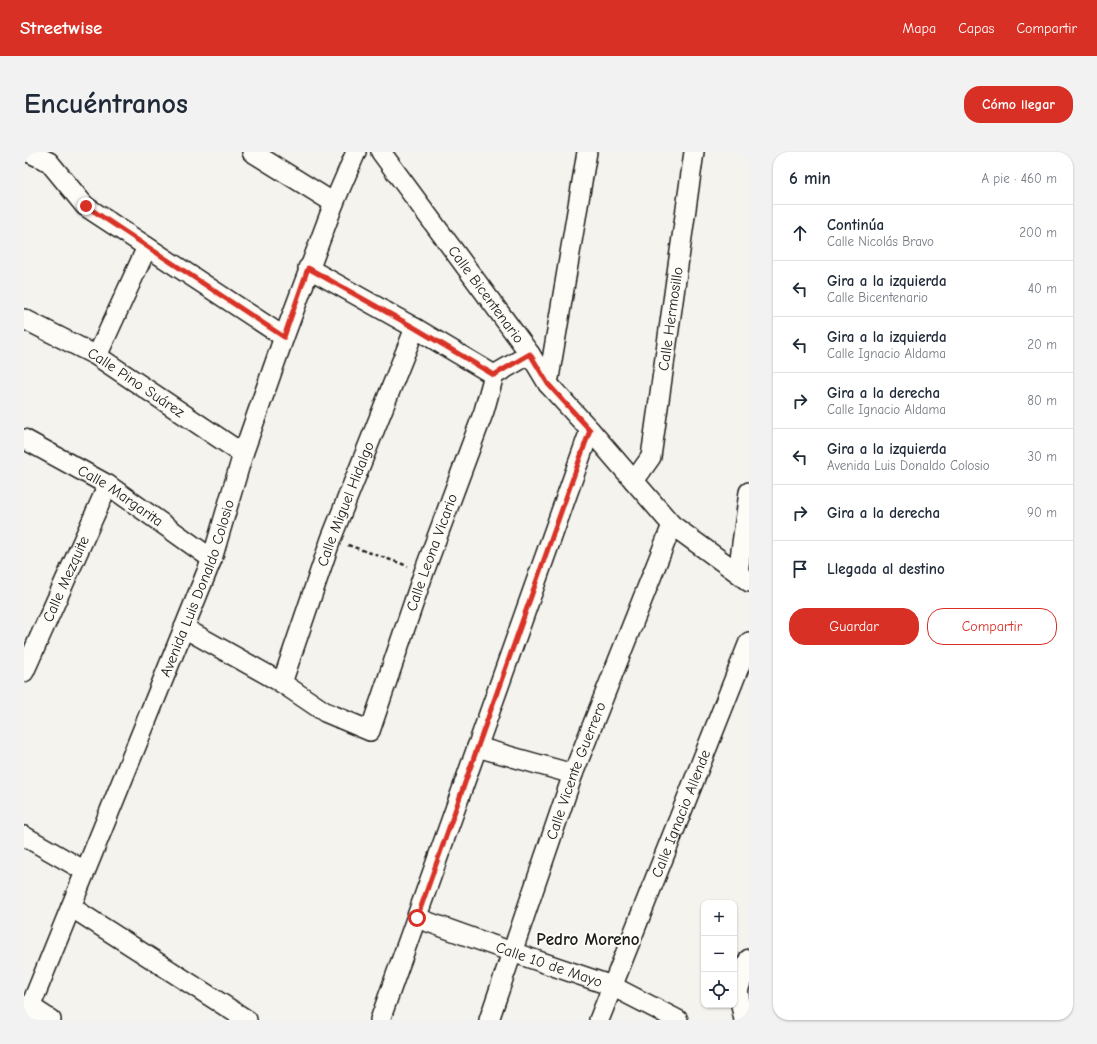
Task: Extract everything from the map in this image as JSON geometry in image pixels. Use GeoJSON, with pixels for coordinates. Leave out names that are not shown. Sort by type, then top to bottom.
{"type":"FeatureCollection","features":[{"type":"Feature","properties":{"kind":"street"},"geometry":{"type":"LineString","coordinates":[[28,152],[49,162],[86,206],[284,337]]}},
{"type":"Feature","properties":{"kind":"street"},"geometry":{"type":"LineString","coordinates":[[252,152],[334,203]]}},
{"type":"Feature","properties":{"kind":"street","name":"Avenida Luis Donaldo Colosio"},"geometry":{"type":"LineString","coordinates":[[28,1014],[212,559],[244,454],[308,268],[356,152]]}},
{"type":"Feature","properties":{"kind":"street","name":"Calle Bicentenario"},"geometry":{"type":"LineString","coordinates":[[381,152],[530,354],[548,384],[672,525],[744,577]]}},
{"type":"Feature","properties":{"kind":"street"},"geometry":{"type":"LineString","coordinates":[[548,384],[588,152]]}},
{"type":"Feature","properties":{"kind":"street","name":"Calle Hermosillo"},"geometry":{"type":"LineString","coordinates":[[634,481],[651,457],[694,152]]}},
{"type":"Feature","properties":{"kind":"street"},"geometry":{"type":"LineString","coordinates":[[97,356],[148,247]]}},
{"type":"Feature","properties":{"kind":"street"},"geometry":{"type":"LineString","coordinates":[[308,268],[415,328],[494,375],[530,354]]}},
{"type":"Feature","properties":{"kind":"street","name":"Calle Pino Suárez"},"geometry":{"type":"LineString","coordinates":[[24,318],[97,356],[244,454]]}},
{"type":"Feature","properties":{"kind":"street","name":"Calle Miguel Hidalgo"},"geometry":{"type":"LineString","coordinates":[[282,683],[331,539],[415,328]]}},
{"type":"Feature","properties":{"kind":"street","name":"Calle Leona Vicario"},"geometry":{"type":"LineString","coordinates":[[282,683],[325,712],[370,731],[424,572],[484,411],[494,375]]}},
{"type":"Feature","properties":{"kind":"street"},"geometry":{"type":"LineString","coordinates":[[380,1020],[590,430]]}},
{"type":"Feature","properties":{"kind":"street","name":"Calle Margarita"},"geometry":{"type":"LineString","coordinates":[[24,439],[108,485],[212,559]]}},
{"type":"Feature","properties":{"kind":"street","name":"Calle Mezquite"},"geometry":{"type":"LineString","coordinates":[[24,672],[108,485]]}},
{"type":"Feature","properties":{"kind":"street"},"geometry":{"type":"LineString","coordinates":[[744,577],[749,492]]}},
{"type":"Feature","properties":{"kind":"street","name":"Calle Vicente Guerrero"},"geometry":{"type":"LineString","coordinates":[[489,1020],[573,774],[672,525]]}},
{"type":"Feature","properties":{"kind":"street"},"geometry":{"type":"LineString","coordinates":[[184,628],[282,683]]}},
{"type":"Feature","properties":{"kind":"street","name":"Calle Ignacio Allende"},"geometry":{"type":"LineString","coordinates":[[599,1020],[749,642]]}},
{"type":"Feature","properties":{"kind":"street"},"geometry":{"type":"LineString","coordinates":[[477,747],[573,774]]}},
{"type":"Feature","properties":{"kind":"street"},"geometry":{"type":"LineString","coordinates":[[24,836],[85,871]]}},
{"type":"Feature","properties":{"kind":"street"},"geometry":{"type":"LineString","coordinates":[[71,907],[247,1020]]}},
{"type":"Feature","properties":{"kind":"street","name":"Calle 10 de Mayo"},"geometry":{"type":"LineString","coordinates":[[417,918],[612,986],[678,1020]]}},
{"type":"Feature","properties":{"kind":"street"},"geometry":{"type":"LineString","coordinates":[[744,1020],[744,992],[749,959]]}},
{"type":"Feature","properties":{"kind":"street"},"geometry":{"type":"LineString","coordinates":[[28,1014],[51,1020]]}},
{"type":"Feature","properties":{"kind":"path"},"geometry":{"type":"LineString","coordinates":[[331,539],[424,572]]}},
{"type":"Feature","properties":{"kind":"district","name":"Pedro Moreno"},"geometry":{"type":"Point","coordinates":[588,939]}},
{"type":"Feature","properties":{"kind":"route"},"geometry":{"type":"LineString","coordinates":[[86,206],[284,337],[308,268],[415,328],[494,375],[530,354],[548,384],[590,430],[417,918]]}}]}
